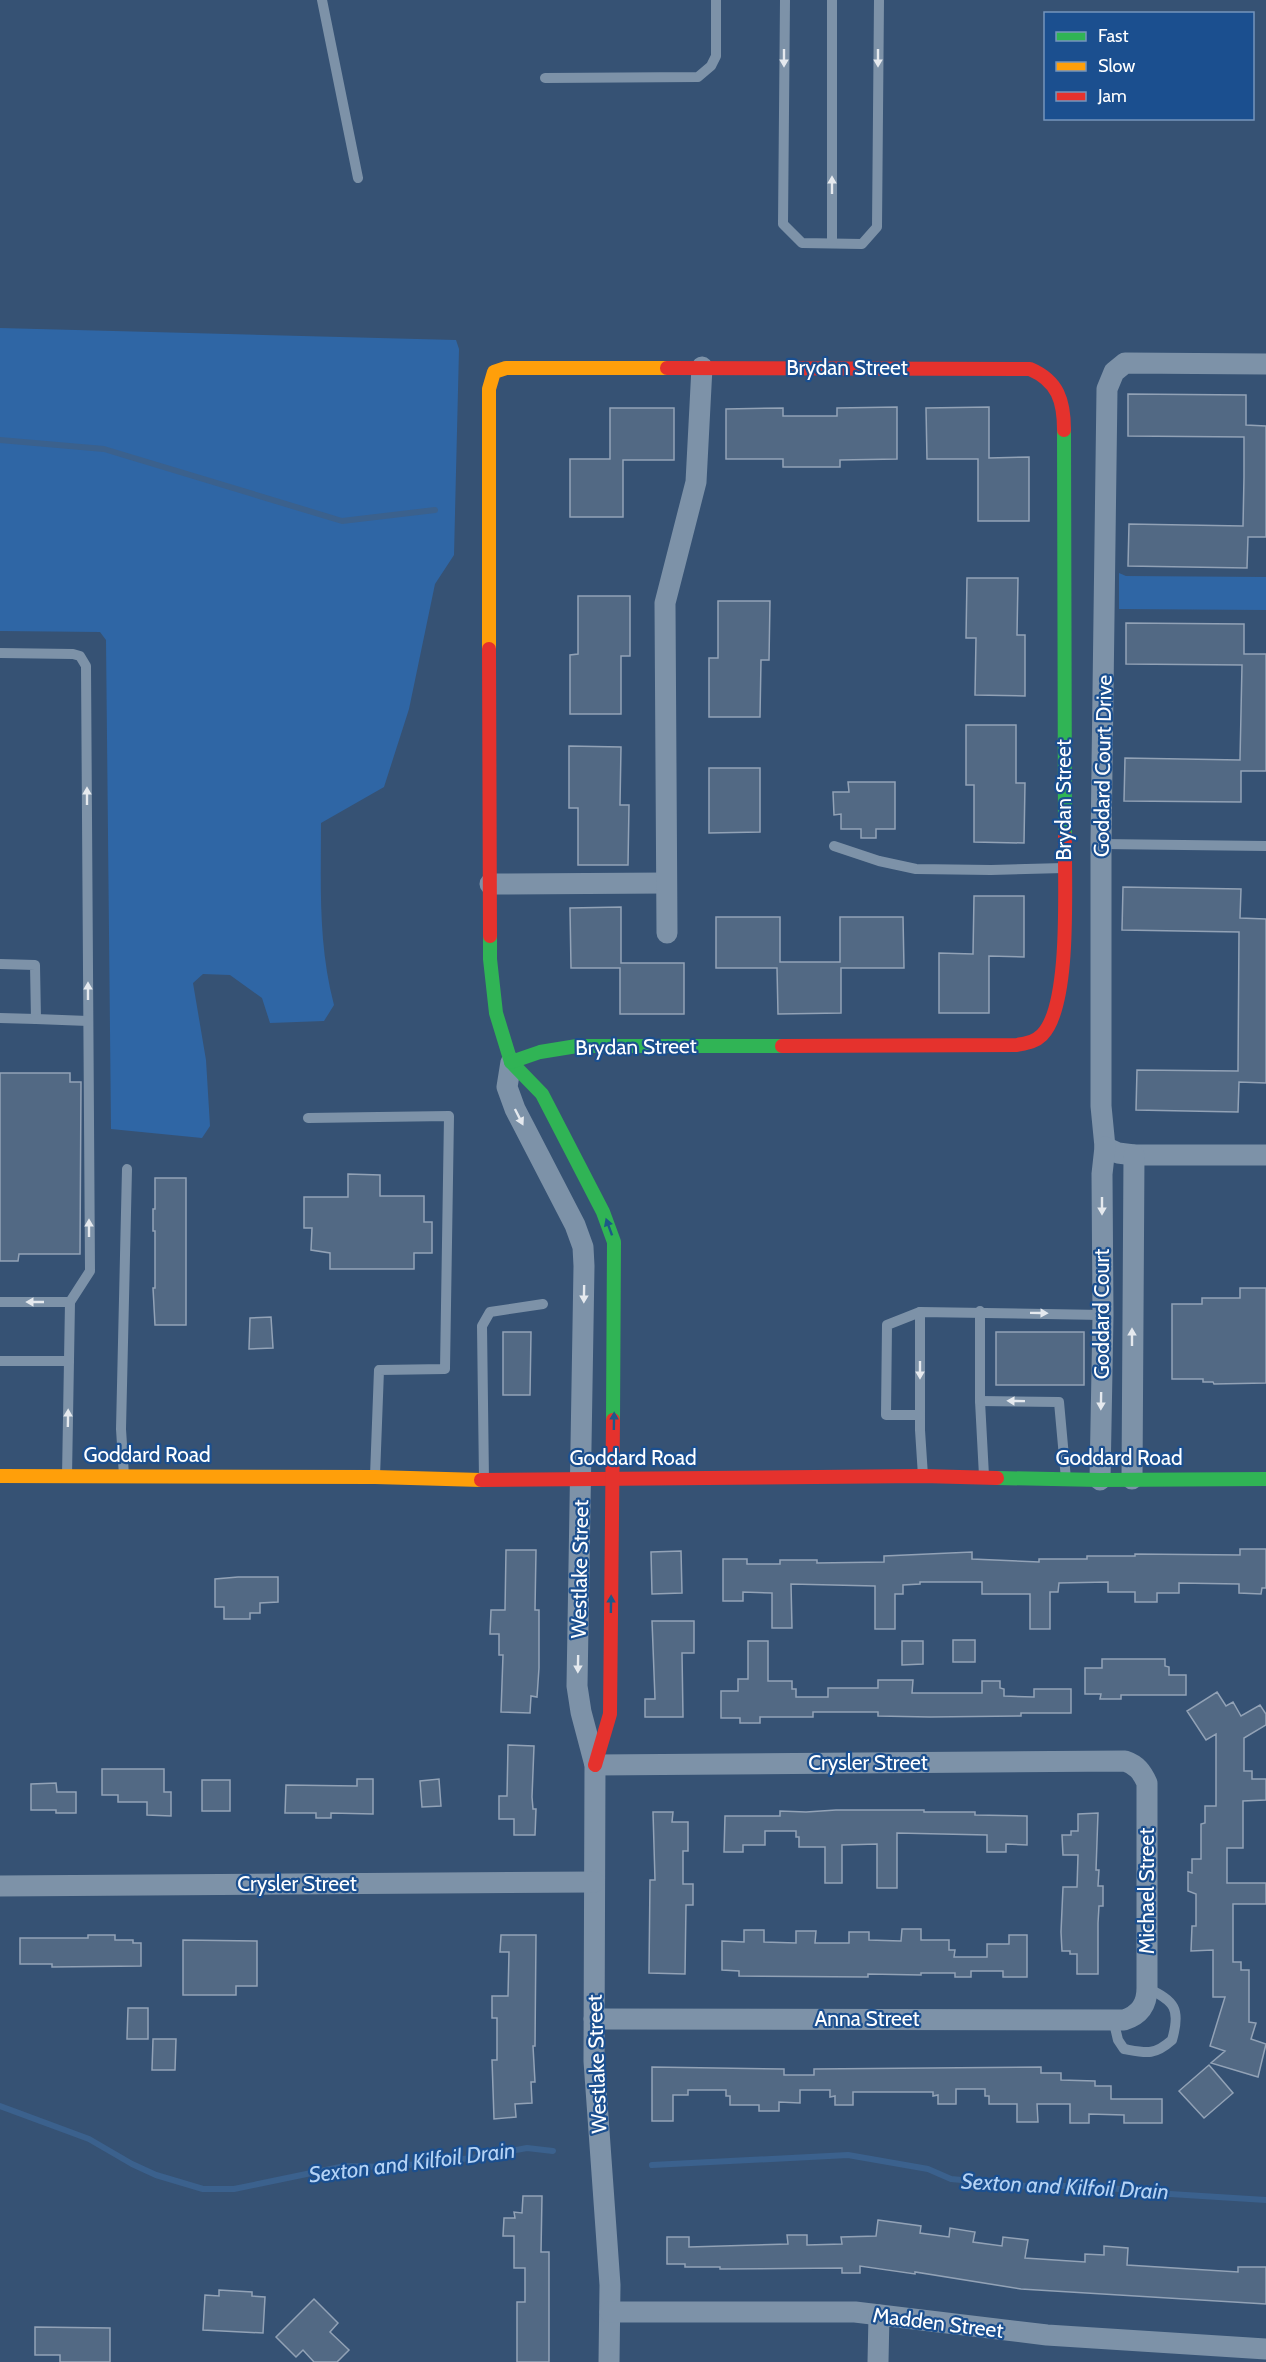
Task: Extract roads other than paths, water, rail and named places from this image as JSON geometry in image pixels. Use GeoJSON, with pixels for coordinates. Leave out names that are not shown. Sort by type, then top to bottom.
{"type":"FeatureCollection","features":[{"type":"Feature","properties":{"kind":"street","name":"Goddard Court Drive"},"geometry":{"type":"LineString","coordinates":[[1119,1152],[1101,1106],[1101,844],[1107,388],[1114,372],[1125,363],[1266,364]]}},
{"type":"Feature","properties":{"kind":"street","name":"Brydan Street"},"geometry":{"type":"LineString","coordinates":[[511,1062],[540,1052],[577,1046],[1017,1045],[1034,1042],[1043,1034],[1057,1006],[1063,962],[1064,424],[1061,399],[1052,381],[1043,374],[1030,369],[702,367],[506,368],[494,372],[491,379],[489,389],[490,959],[496,1013],[511,1062],[507,1087],[515,1109],[575,1225],[582,1247],[584,1266],[582,1480]]}},
{"type":"Feature","properties":{"kind":"street"},"geometry":{"type":"LineString","coordinates":[[667,933],[665,603],[696,482],[702,367]]}},
{"type":"Feature","properties":{"kind":"street"},"geometry":{"type":"LineString","coordinates":[[490,884],[666,883]]}},
{"type":"Feature","properties":{"kind":"street","name":"Brydan Street"},"geometry":{"type":"LineString","coordinates":[[511,1062],[542,1094],[603,1212],[614,1242],[612,1480]]}},
{"type":"Feature","properties":{"kind":"street"},"geometry":{"type":"LineString","coordinates":[[1119,1152],[1266,1155]]}},
{"type":"Feature","properties":{"kind":"street","name":"Goddard Court"},"geometry":{"type":"LineString","coordinates":[[1100,1480],[1103,1314],[1102,1174],[1119,1152]]}},
{"type":"Feature","properties":{"kind":"street","name":"Goddard Court"},"geometry":{"type":"LineString","coordinates":[[1119,1152],[1132,1479]]}},
{"type":"Feature","properties":{"kind":"street","name":"Goddard Road"},"geometry":{"type":"LineString","coordinates":[[0,1476],[375,1477],[484,1480],[922,1476],[984,1479],[1266,1479]]}},
{"type":"Feature","properties":{"kind":"street","name":"Westlake Street"},"geometry":{"type":"LineString","coordinates":[[582,1480],[578,1686],[581,1712],[595,1765],[594,2061],[610,2285],[609,2362]]}},
{"type":"Feature","properties":{"kind":"street","name":"Westlake Street"},"geometry":{"type":"LineString","coordinates":[[595,1765],[610,1714],[612,1480]]}},
{"type":"Feature","properties":{"kind":"street","name":"Crysler Street"},"geometry":{"type":"LineString","coordinates":[[595,1765],[1125,1761],[1139,1769]]}},
{"type":"Feature","properties":{"kind":"street","name":"Michael Street"},"geometry":{"type":"LineString","coordinates":[[1138,2012],[1147,1998],[1147,1783],[1139,1769]]}},
{"type":"Feature","properties":{"kind":"street","name":"Crysler Street"},"geometry":{"type":"LineString","coordinates":[[0,1886],[594,1882]]}},
{"type":"Feature","properties":{"kind":"street","name":"Anna Street"},"geometry":{"type":"LineString","coordinates":[[594,2019],[1124,2020],[1138,2012]]}},
{"type":"Feature","properties":{"kind":"street","name":"Madden Street"},"geometry":{"type":"LineString","coordinates":[[610,2312],[855,2312],[1047,2335],[1266,2349]]}},
{"type":"Feature","properties":{"kind":"street"},"geometry":{"type":"LineString","coordinates":[[878,2362],[879,2315]]}},
{"type":"Feature","properties":{"kind":"lane"},"geometry":{"type":"LineString","coordinates":[[322,0],[358,178]]}},
{"type":"Feature","properties":{"kind":"lane"},"geometry":{"type":"LineString","coordinates":[[545,78],[698,77],[711,66],[716,56],[716,0]]}},
{"type":"Feature","properties":{"kind":"lane"},"geometry":{"type":"LineString","coordinates":[[785,0],[783,225],[802,243],[862,244],[877,227],[879,0]]}},
{"type":"Feature","properties":{"kind":"lane"},"geometry":{"type":"LineString","coordinates":[[832,0],[832,243]]}},
{"type":"Feature","properties":{"kind":"lane"},"geometry":{"type":"LineString","coordinates":[[0,653],[74,654],[80,656],[86,666],[90,1271],[70,1302],[67,1476]]}},
{"type":"Feature","properties":{"kind":"lane"},"geometry":{"type":"LineString","coordinates":[[1101,844],[1266,846]]}},
{"type":"Feature","properties":{"kind":"lane"},"geometry":{"type":"LineString","coordinates":[[834,846],[879,861],[916,869],[1064,868]]}},
{"type":"Feature","properties":{"kind":"lane"},"geometry":{"type":"LineString","coordinates":[[0,964],[35,965],[36,1019]]}},
{"type":"Feature","properties":{"kind":"lane"},"geometry":{"type":"LineString","coordinates":[[0,1018],[88,1021]]}},
{"type":"Feature","properties":{"kind":"lane"},"geometry":{"type":"LineString","coordinates":[[308,1118],[449,1116],[445,1369],[379,1370],[375,1477]]}},
{"type":"Feature","properties":{"kind":"lane"},"geometry":{"type":"LineString","coordinates":[[124,1476],[121,1429],[127,1168]]}},
{"type":"Feature","properties":{"kind":"lane"},"geometry":{"type":"LineString","coordinates":[[0,1302],[70,1302]]}},
{"type":"Feature","properties":{"kind":"lane"},"geometry":{"type":"LineString","coordinates":[[484,1480],[482,1326],[490,1312],[543,1304]]}},
{"type":"Feature","properties":{"kind":"lane"},"geometry":{"type":"LineString","coordinates":[[980,1311],[980,1401],[984,1479]]}},
{"type":"Feature","properties":{"kind":"lane"},"geometry":{"type":"LineString","coordinates":[[920,1415],[886,1415],[887,1325],[920,1312],[1103,1314]]}},
{"type":"Feature","properties":{"kind":"lane"},"geometry":{"type":"LineString","coordinates":[[920,1312],[922,1476]]}},
{"type":"Feature","properties":{"kind":"lane"},"geometry":{"type":"LineString","coordinates":[[0,1361],[69,1361]]}},
{"type":"Feature","properties":{"kind":"lane"},"geometry":{"type":"LineString","coordinates":[[980,1401],[1059,1402],[1066,1479]]}},
{"type":"Feature","properties":{"kind":"lane"},"geometry":{"type":"LineString","coordinates":[[1113,2019],[1118,2040],[1124,2049],[1153,2053],[1163,2049],[1172,2040],[1176,2016],[1173,2004],[1166,1997],[1147,1988]]}},
{"type":"Feature","properties":{"kind":"waterway"},"geometry":{"type":"LineString","coordinates":[[0,440],[104,449],[342,521],[435,510]]}},
{"type":"Feature","properties":{"kind":"waterway","name":"Sexton and Kilfoil Drain"},"geometry":{"type":"LineString","coordinates":[[0,2106],[89,2139],[156,2175],[203,2189],[234,2189],[345,2166],[391,2167],[472,2158],[527,2148],[553,2151]]}},
{"type":"Feature","properties":{"kind":"waterway","name":"Sexton and Kilfoil Drain"},"geometry":{"type":"LineString","coordinates":[[652,2165],[848,2155],[928,2169],[951,2179],[1026,2186],[1099,2186],[1138,2192],[1266,2200]]}}]}
